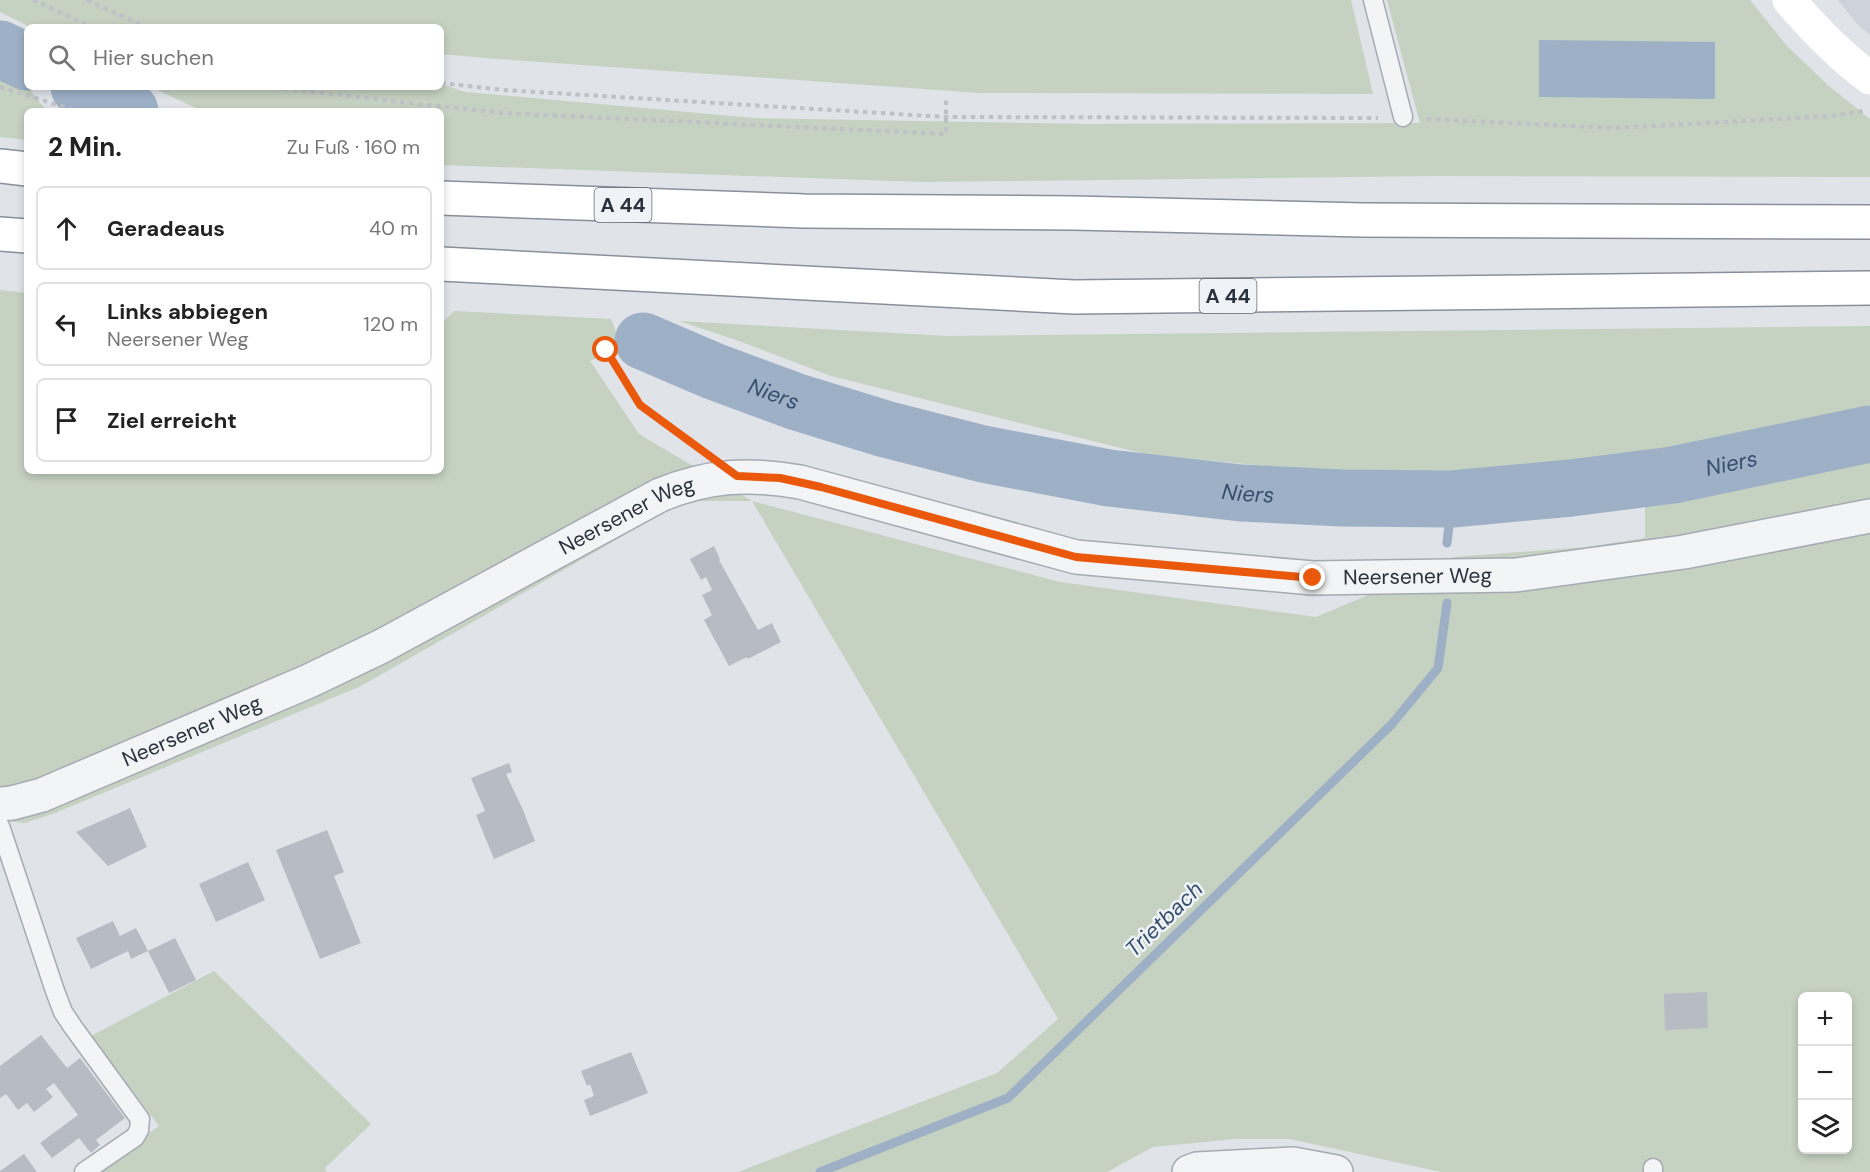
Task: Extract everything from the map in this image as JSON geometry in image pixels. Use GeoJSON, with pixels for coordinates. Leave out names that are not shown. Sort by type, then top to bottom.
{"type":"FeatureCollection","features":[{"type":"Feature","properties":{"kind":"main road"},"geometry":{"type":"LineString","coordinates":[[1789,0],[1804,18],[1856,68],[1870,78]]}},
{"type":"Feature","properties":{"kind":"main road"},"geometry":{"type":"LineString","coordinates":[[0,166],[24,169]]}},
{"type":"Feature","properties":{"kind":"main road","name":"A 44"},"geometry":{"type":"LineString","coordinates":[[444,198],[804,211],[1074,213],[1362,220],[1870,222]]}},
{"type":"Feature","properties":{"kind":"main road"},"geometry":{"type":"LineString","coordinates":[[0,234],[24,236]]}},
{"type":"Feature","properties":{"kind":"main road","name":"A 44"},"geometry":{"type":"LineString","coordinates":[[444,264],[1074,297],[1870,288]]}},
{"type":"Feature","properties":{"kind":"street","name":"Neersener Weg"},"geometry":{"type":"LineString","coordinates":[[0,804],[42,795],[309,681],[444,614],[660,495],[696,483],[737,476],[780,478],[821,487],[1076,557],[1313,578],[1516,575],[1684,552],[1870,516]]}},
{"type":"Feature","properties":{"kind":"street"},"geometry":{"type":"LineString","coordinates":[[1189,1172],[1197,1169],[1295,1168],[1336,1172]]}},
{"type":"Feature","properties":{"kind":"lane"},"geometry":{"type":"LineString","coordinates":[[1373,0],[1403,117]]}},
{"type":"Feature","properties":{"kind":"lane"},"geometry":{"type":"LineString","coordinates":[[0,826],[63,1012],[140,1119],[139,1130],[135,1137],[84,1172]]}},
{"type":"Feature","properties":{"kind":"path"},"geometry":{"type":"LineString","coordinates":[[33,0],[85,24]]}},
{"type":"Feature","properties":{"kind":"path"},"geometry":{"type":"LineString","coordinates":[[87,0],[139,24]]}},
{"type":"Feature","properties":{"kind":"path"},"geometry":{"type":"LineString","coordinates":[[444,83],[503,90],[946,117],[1403,117],[1615,128],[1833,116],[1868,110]]}},
{"type":"Feature","properties":{"kind":"path"},"geometry":{"type":"LineString","coordinates":[[0,87],[67,108]]}},
{"type":"Feature","properties":{"kind":"path"},"geometry":{"type":"LineString","coordinates":[[294,90],[503,112],[946,134],[946,97]]}},
{"type":"Feature","properties":{"kind":"path"},"geometry":{"type":"LineString","coordinates":[[606,350],[640,405],[737,476]]}},
{"type":"Feature","properties":{"kind":"shaded area"},"geometry":{"type":"Polygon","coordinates":[[[1838,0],[1870,0],[1870,35],[1857,24],[1838,0]]]}},
{"type":"Feature","properties":{"kind":"green space"},"geometry":{"type":"Polygon","coordinates":[[[0,0],[1351,0],[1373,94],[980,93],[444,54],[444,24],[24,24],[0,12],[0,0]]]}},
{"type":"Feature","properties":{"kind":"green space"},"geometry":{"type":"Polygon","coordinates":[[[1387,0],[1750,0],[1787,46],[1829,86],[1870,119],[1870,177],[1434,176],[922,182],[444,165],[444,108],[196,108],[157,90],[444,90],[444,85],[465,92],[754,118],[1086,124],[1420,123],[1387,0]]]}},
{"type":"Feature","properties":{"kind":"green space"},"geometry":{"type":"Polygon","coordinates":[[[0,74],[24,87],[24,90],[30,90],[45,108],[24,108],[24,140],[0,137],[0,74]]]}},
{"type":"Feature","properties":{"kind":"green space"},"geometry":{"type":"Polygon","coordinates":[[[0,290],[24,293],[24,474],[444,474],[444,321],[454,311],[611,319],[622,348],[590,361],[639,434],[752,501],[684,501],[361,686],[55,813],[25,823],[0,820],[0,290]]]}},
{"type":"Feature","properties":{"kind":"green space"},"geometry":{"type":"Polygon","coordinates":[[[679,321],[948,336],[1870,326],[1870,422],[1669,456],[1465,471],[1303,470],[1145,454],[831,376],[679,321]]]}},
{"type":"Feature","properties":{"kind":"green space"},"geometry":{"type":"Polygon","coordinates":[[[1870,442],[1870,1172],[1441,1172],[1290,1139],[1235,1139],[1153,1147],[1107,1172],[738,1172],[997,1073],[1058,1019],[752,501],[1060,582],[1316,617],[1394,584],[1434,586],[1453,557],[1587,547],[1645,538],[1645,495],[1870,442]]]}},
{"type":"Feature","properties":{"kind":"green space"},"geometry":{"type":"Polygon","coordinates":[[[214,971],[371,1124],[325,1168],[327,1172],[92,1172],[159,1126],[91,1036],[214,971]]]}},
{"type":"Feature","properties":{"kind":"water"},"geometry":{"type":"Polygon","coordinates":[[[1539,40],[1715,42],[1715,99],[1539,97],[1539,40]]]}},
{"type":"Feature","properties":{"kind":"building"},"geometry":{"type":"Polygon","coordinates":[[[714,546],[719,560],[758,630],[772,623],[781,642],[729,666],[704,620],[712,615],[702,595],[712,590],[706,577],[701,580],[690,559],[714,546]]]}},
{"type":"Feature","properties":{"kind":"building"},"geometry":{"type":"Polygon","coordinates":[[[509,763],[512,772],[506,774],[535,841],[494,859],[476,815],[485,811],[471,778],[509,763]]]}},
{"type":"Feature","properties":{"kind":"building"},"geometry":{"type":"Polygon","coordinates":[[[130,808],[147,847],[108,866],[76,832],[130,808]]]}},
{"type":"Feature","properties":{"kind":"building"},"geometry":{"type":"Polygon","coordinates":[[[327,830],[344,872],[334,876],[361,943],[320,959],[276,850],[327,830]]]}},
{"type":"Feature","properties":{"kind":"building"},"geometry":{"type":"Polygon","coordinates":[[[248,862],[265,900],[216,922],[199,884],[248,862]]]}},
{"type":"Feature","properties":{"kind":"building"},"geometry":{"type":"Polygon","coordinates":[[[113,921],[120,936],[136,928],[148,951],[131,959],[128,951],[91,969],[76,938],[113,921]]]}},
{"type":"Feature","properties":{"kind":"building"},"geometry":{"type":"Polygon","coordinates":[[[175,938],[196,980],[169,993],[148,951],[175,938]]]}},
{"type":"Feature","properties":{"kind":"building"},"geometry":{"type":"Polygon","coordinates":[[[1707,992],[1708,1028],[1665,1030],[1664,994],[1707,992]]]}},
{"type":"Feature","properties":{"kind":"building"},"geometry":{"type":"Polygon","coordinates":[[[41,1035],[67,1068],[80,1058],[125,1118],[96,1140],[100,1145],[91,1153],[79,1138],[52,1158],[40,1143],[78,1115],[54,1083],[46,1089],[53,1097],[34,1112],[27,1103],[18,1110],[6,1094],[0,1098],[0,1066],[41,1035]]]}},
{"type":"Feature","properties":{"kind":"building"},"geometry":{"type":"Polygon","coordinates":[[[631,1052],[648,1093],[590,1116],[584,1100],[594,1096],[590,1084],[587,1086],[581,1071],[631,1052]]]}},
{"type":"Feature","properties":{"kind":"building"},"geometry":{"type":"Polygon","coordinates":[[[24,1154],[37,1172],[0,1172],[0,1171],[24,1154]]]}},
{"type":"Feature","properties":{"kind":"waterway","name":"Niers"},"geometry":{"type":"LineString","coordinates":[[0,49],[24,61]]}},
{"type":"Feature","properties":{"kind":"waterway","name":"Niers"},"geometry":{"type":"LineString","coordinates":[[85,90],[124,108]]}},
{"type":"Feature","properties":{"kind":"waterway","name":"Niers"},"geometry":{"type":"LineString","coordinates":[[643,341],[713,371],[797,402],[885,429],[983,454],[1109,478],[1241,493],[1342,498],[1452,499],[1571,488],[1673,475],[1870,434]]}},
{"type":"Feature","properties":{"kind":"waterway","name":"Trietbach"},"geometry":{"type":"LineString","coordinates":[[1447,543],[1452,499]]}},
{"type":"Feature","properties":{"kind":"waterway","name":"Trietbach"},"geometry":{"type":"LineString","coordinates":[[820,1172],[1008,1098],[1392,724],[1438,668],[1447,603]]}},
{"type":"Feature","properties":{"kind":"route"},"geometry":{"type":"LineString","coordinates":[[606,350],[640,405],[737,476],[780,478],[821,487],[1076,557],[1313,578]]}}]}
